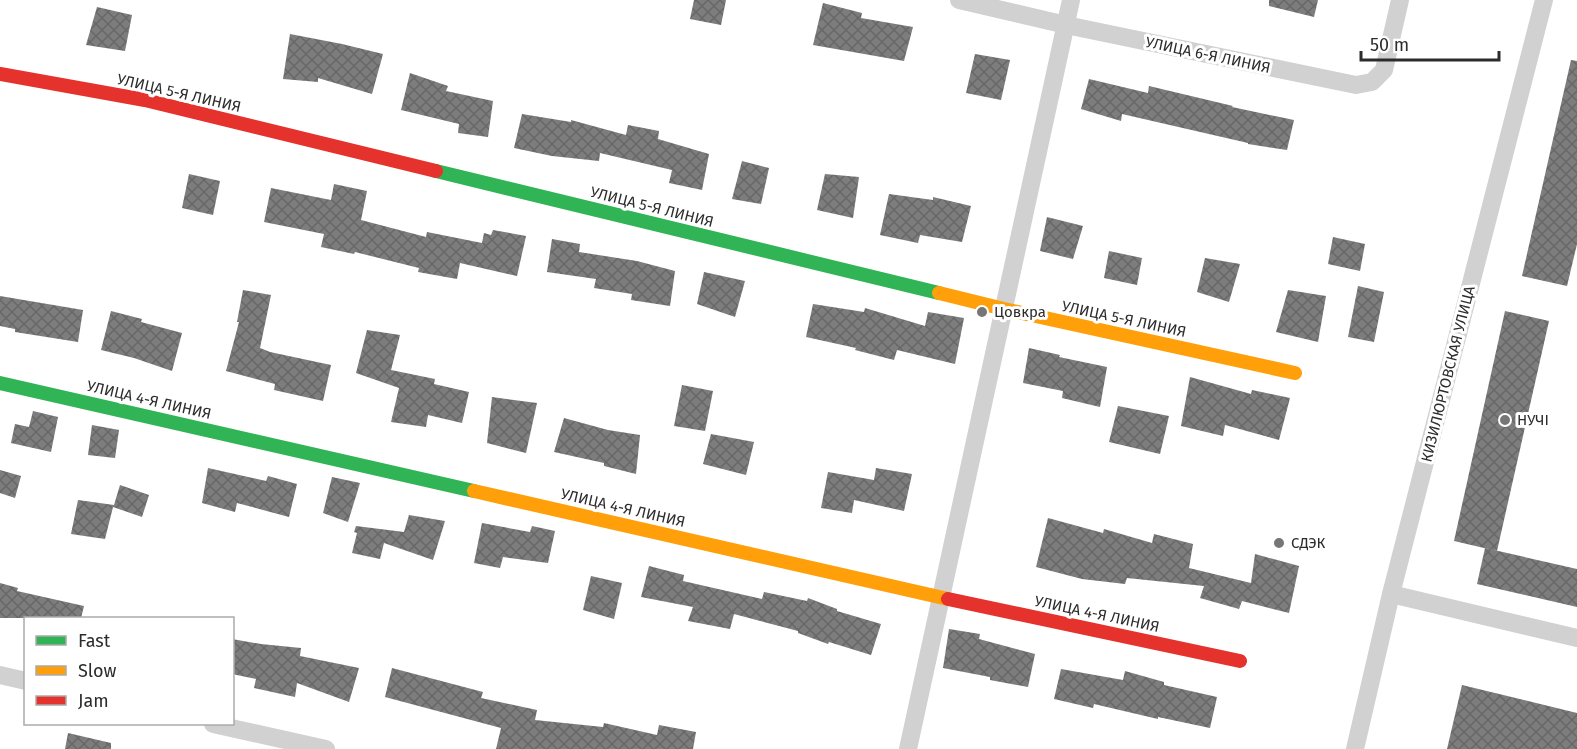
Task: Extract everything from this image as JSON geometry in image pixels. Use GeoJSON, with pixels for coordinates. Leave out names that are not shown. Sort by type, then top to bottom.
{"type":"FeatureCollection","features":[{"type":"Feature","properties":{"kind":"street","name":"УЛИЦА 6-Я ЛИНИЯ"},"geometry":{"type":"LineString","coordinates":[[959,0],[1066,25],[1356,85],[1371,82],[1384,70],[1400,0]]}},
{"type":"Feature","properties":{"kind":"street"},"geometry":{"type":"LineString","coordinates":[[908,749],[1071,0]]}},
{"type":"Feature","properties":{"kind":"street","name":"КИЗИЛЮРТОВСКАЯ УЛИЦА"},"geometry":{"type":"LineString","coordinates":[[1355,749],[1391,594],[1544,0]]}},
{"type":"Feature","properties":{"kind":"street","name":"УЛИЦА 5-Я ЛИНИЯ"},"geometry":{"type":"LineString","coordinates":[[0,74],[145,100],[1004,309],[1295,373]]}},
{"type":"Feature","properties":{"kind":"street","name":"УЛИЦА 4-Я ЛИНИЯ"},"geometry":{"type":"LineString","coordinates":[[0,383],[941,598],[1240,661]]}},
{"type":"Feature","properties":{"kind":"street"},"geometry":{"type":"LineString","coordinates":[[1391,594],[1577,638]]}},
{"type":"Feature","properties":{"kind":"street"},"geometry":{"type":"LineString","coordinates":[[0,675],[24,681]]}},
{"type":"Feature","properties":{"kind":"street"},"geometry":{"type":"LineString","coordinates":[[222,725],[326,749]]}},
{"type":"Feature","properties":{"kind":"building"},"geometry":{"type":"Polygon","coordinates":[[[694,0],[726,0],[721,25],[690,19],[694,0]]]}},
{"type":"Feature","properties":{"kind":"building"},"geometry":{"type":"Polygon","coordinates":[[[1269,0],[1318,0],[1314,17],[1269,6],[1269,0]]]}},
{"type":"Feature","properties":{"kind":"building"},"geometry":{"type":"Polygon","coordinates":[[[823,3],[862,13],[861,18],[913,27],[904,61],[813,45],[823,3]]]}},
{"type":"Feature","properties":{"kind":"building"},"geometry":{"type":"Polygon","coordinates":[[[97,7],[132,15],[125,51],[86,45],[97,7]]]}},
{"type":"Feature","properties":{"kind":"building"},"geometry":{"type":"Polygon","coordinates":[[[290,34],[383,54],[372,94],[318,78],[318,82],[283,79],[290,34]]]}},
{"type":"Feature","properties":{"kind":"building"},"geometry":{"type":"Polygon","coordinates":[[[975,54],[1010,60],[1001,100],[966,93],[975,54]]]}},
{"type":"Feature","properties":{"kind":"building"},"geometry":{"type":"Polygon","coordinates":[[[1571,60],[1577,61],[1577,244],[1567,286],[1522,276],[1571,60]]]}},
{"type":"Feature","properties":{"kind":"building"},"geometry":{"type":"Polygon","coordinates":[[[410,73],[448,86],[446,91],[493,101],[488,137],[458,133],[459,124],[401,110],[410,73]]]}},
{"type":"Feature","properties":{"kind":"building"},"geometry":{"type":"Polygon","coordinates":[[[1089,79],[1148,93],[1149,86],[1294,120],[1287,150],[1248,144],[1122,114],[1121,121],[1081,109],[1089,79]]]}},
{"type":"Feature","properties":{"kind":"building"},"geometry":{"type":"Polygon","coordinates":[[[522,114],[571,122],[571,120],[626,135],[628,125],[659,131],[658,139],[709,154],[702,190],[669,183],[672,170],[600,153],[599,161],[552,156],[514,148],[522,114]]]}},
{"type":"Feature","properties":{"kind":"building"},"geometry":{"type":"Polygon","coordinates":[[[742,161],[769,168],[761,204],[732,199],[742,161]]]}},
{"type":"Feature","properties":{"kind":"building"},"geometry":{"type":"Polygon","coordinates":[[[189,174],[220,181],[213,215],[182,208],[189,174]]]}},
{"type":"Feature","properties":{"kind":"building"},"geometry":{"type":"Polygon","coordinates":[[[825,174],[859,177],[853,218],[817,210],[825,174]]]}},
{"type":"Feature","properties":{"kind":"building"},"geometry":{"type":"Polygon","coordinates":[[[334,184],[367,191],[361,220],[426,237],[427,232],[482,243],[484,233],[491,235],[493,230],[526,236],[517,276],[460,263],[457,279],[418,272],[419,268],[355,252],[354,254],[321,247],[324,234],[264,222],[271,188],[331,200],[334,184]]]}},
{"type":"Feature","properties":{"kind":"building"},"geometry":{"type":"Polygon","coordinates":[[[889,194],[933,200],[933,197],[971,206],[962,242],[920,235],[918,243],[880,235],[889,194]]]}},
{"type":"Feature","properties":{"kind":"building"},"geometry":{"type":"Polygon","coordinates":[[[1047,217],[1083,226],[1073,259],[1040,251],[1047,217]]]}},
{"type":"Feature","properties":{"kind":"building"},"geometry":{"type":"Polygon","coordinates":[[[1333,237],[1365,244],[1360,271],[1328,264],[1333,237]]]}},
{"type":"Feature","properties":{"kind":"building"},"geometry":{"type":"Polygon","coordinates":[[[552,239],[580,244],[579,252],[637,261],[675,271],[670,306],[631,300],[632,294],[594,288],[596,279],[547,272],[552,239]]]}},
{"type":"Feature","properties":{"kind":"building"},"geometry":{"type":"Polygon","coordinates":[[[1109,251],[1142,258],[1137,285],[1104,278],[1109,251]]]}},
{"type":"Feature","properties":{"kind":"building"},"geometry":{"type":"Polygon","coordinates":[[[1205,258],[1240,264],[1229,302],[1197,292],[1205,258]]]}},
{"type":"Feature","properties":{"kind":"building"},"geometry":{"type":"Polygon","coordinates":[[[704,272],[745,281],[735,317],[697,304],[704,272]]]}},
{"type":"Feature","properties":{"kind":"building"},"geometry":{"type":"Polygon","coordinates":[[[1358,286],[1384,292],[1374,342],[1348,337],[1358,286]]]}},
{"type":"Feature","properties":{"kind":"building"},"geometry":{"type":"Polygon","coordinates":[[[243,290],[271,295],[260,348],[331,365],[323,401],[274,390],[275,384],[226,371],[239,322],[237,322],[243,290]]]}},
{"type":"Feature","properties":{"kind":"building"},"geometry":{"type":"Polygon","coordinates":[[[1288,290],[1326,296],[1318,342],[1276,332],[1288,290]]]}},
{"type":"Feature","properties":{"kind":"building"},"geometry":{"type":"Polygon","coordinates":[[[0,296],[83,310],[78,342],[15,332],[15,329],[0,326],[0,296]]]}},
{"type":"Feature","properties":{"kind":"building"},"geometry":{"type":"Polygon","coordinates":[[[813,304],[864,312],[865,308],[925,326],[928,312],[964,318],[955,364],[897,350],[894,360],[855,350],[856,348],[806,337],[813,304]]]}},
{"type":"Feature","properties":{"kind":"building"},"geometry":{"type":"Polygon","coordinates":[[[111,311],[182,333],[172,371],[101,350],[111,311]]]}},
{"type":"Feature","properties":{"kind":"building"},"geometry":{"type":"Polygon","coordinates":[[[1505,311],[1549,321],[1497,551],[1454,541],[1505,311]]]}},
{"type":"Feature","properties":{"kind":"building"},"geometry":{"type":"Polygon","coordinates":[[[367,330],[400,335],[391,370],[435,379],[434,384],[469,392],[462,423],[428,415],[426,427],[391,422],[399,388],[356,373],[367,330]]]}},
{"type":"Feature","properties":{"kind":"building"},"geometry":{"type":"Polygon","coordinates":[[[1029,348],[1107,367],[1100,407],[1062,398],[1063,391],[1023,383],[1029,348]]]}},
{"type":"Feature","properties":{"kind":"building"},"geometry":{"type":"Polygon","coordinates":[[[1190,377],[1251,394],[1252,390],[1290,398],[1279,440],[1225,425],[1223,436],[1181,426],[1190,377]]]}},
{"type":"Feature","properties":{"kind":"building"},"geometry":{"type":"Polygon","coordinates":[[[682,385],[713,391],[705,431],[674,426],[682,385]]]}},
{"type":"Feature","properties":{"kind":"building"},"geometry":{"type":"Polygon","coordinates":[[[492,397],[537,403],[526,453],[487,443],[492,397]]]}},
{"type":"Feature","properties":{"kind":"building"},"geometry":{"type":"Polygon","coordinates":[[[1118,406],[1169,416],[1160,454],[1109,442],[1118,406]]]}},
{"type":"Feature","properties":{"kind":"building"},"geometry":{"type":"Polygon","coordinates":[[[33,411],[58,417],[51,452],[11,443],[15,424],[29,427],[33,411]]]}},
{"type":"Feature","properties":{"kind":"building"},"geometry":{"type":"Polygon","coordinates":[[[564,418],[608,430],[640,435],[636,474],[604,466],[604,463],[554,452],[564,418]]]}},
{"type":"Feature","properties":{"kind":"building"},"geometry":{"type":"Polygon","coordinates":[[[92,425],[119,430],[115,458],[88,455],[92,425]]]}},
{"type":"Feature","properties":{"kind":"building"},"geometry":{"type":"Polygon","coordinates":[[[711,434],[754,442],[746,475],[703,464],[711,434]]]}},
{"type":"Feature","properties":{"kind":"building"},"geometry":{"type":"Polygon","coordinates":[[[208,468],[266,481],[268,476],[297,484],[289,517],[237,503],[235,512],[202,503],[208,468]]]}},
{"type":"Feature","properties":{"kind":"building"},"geometry":{"type":"Polygon","coordinates":[[[876,468],[912,474],[904,511],[854,500],[852,513],[821,508],[828,472],[874,480],[876,468]]]}},
{"type":"Feature","properties":{"kind":"building"},"geometry":{"type":"Polygon","coordinates":[[[0,470],[21,476],[15,498],[0,493],[0,470]]]}},
{"type":"Feature","properties":{"kind":"building"},"geometry":{"type":"Polygon","coordinates":[[[332,477],[360,483],[348,522],[323,513],[332,477]]]}},
{"type":"Feature","properties":{"kind":"building"},"geometry":{"type":"Polygon","coordinates":[[[120,485],[149,495],[142,517],[113,507],[105,539],[71,534],[78,500],[114,505],[120,485]]]}},
{"type":"Feature","properties":{"kind":"building"},"geometry":{"type":"Polygon","coordinates":[[[409,515],[445,521],[433,560],[384,543],[380,559],[352,553],[357,533],[354,532],[356,526],[404,532],[409,515]]]}},
{"type":"Feature","properties":{"kind":"building"},"geometry":{"type":"Polygon","coordinates":[[[1048,518],[1103,533],[1104,529],[1152,543],[1154,534],[1193,544],[1189,568],[1251,583],[1255,554],[1299,566],[1289,613],[1242,601],[1239,609],[1200,598],[1204,586],[1127,578],[1125,584],[1082,579],[1036,567],[1048,518]]]}},
{"type":"Feature","properties":{"kind":"building"},"geometry":{"type":"Polygon","coordinates":[[[482,523],[530,532],[532,526],[555,531],[548,563],[503,557],[500,568],[474,563],[482,523]]]}},
{"type":"Feature","properties":{"kind":"building"},"geometry":{"type":"Polygon","coordinates":[[[1485,548],[1577,569],[1577,607],[1477,584],[1485,548]]]}},
{"type":"Feature","properties":{"kind":"building"},"geometry":{"type":"Polygon","coordinates":[[[649,566],[684,575],[683,581],[762,599],[764,592],[807,601],[808,598],[837,609],[837,611],[881,624],[871,655],[829,642],[828,644],[798,633],[798,631],[734,614],[730,629],[688,621],[693,607],[641,597],[649,566]]]}},
{"type":"Feature","properties":{"kind":"building"},"geometry":{"type":"Polygon","coordinates":[[[591,576],[622,583],[614,619],[583,610],[591,576]]]}},
{"type":"Feature","properties":{"kind":"building"},"geometry":{"type":"Polygon","coordinates":[[[0,583],[18,588],[17,591],[84,606],[81,617],[0,618],[0,583]]]}},
{"type":"Feature","properties":{"kind":"building"},"geometry":{"type":"Polygon","coordinates":[[[949,629],[980,634],[979,639],[1035,654],[1028,687],[943,668],[949,629]]]}},
{"type":"Feature","properties":{"kind":"building"},"geometry":{"type":"Polygon","coordinates":[[[234,639],[301,648],[300,656],[359,668],[349,702],[297,683],[295,697],[254,688],[256,679],[234,674],[234,639]]]}},
{"type":"Feature","properties":{"kind":"building"},"geometry":{"type":"Polygon","coordinates":[[[392,668],[483,692],[481,698],[537,710],[535,720],[603,727],[604,723],[657,735],[659,725],[696,732],[693,749],[496,749],[501,728],[385,697],[392,668]]]}},
{"type":"Feature","properties":{"kind":"building"},"geometry":{"type":"Polygon","coordinates":[[[1061,669],[1123,680],[1125,671],[1164,682],[1164,685],[1217,697],[1210,728],[1094,704],[1093,708],[1054,699],[1061,669]]]}},
{"type":"Feature","properties":{"kind":"building"},"geometry":{"type":"Polygon","coordinates":[[[1462,685],[1577,713],[1577,749],[1447,749],[1462,685]]]}},
{"type":"Feature","properties":{"kind":"building"},"geometry":{"type":"Polygon","coordinates":[[[68,733],[111,743],[111,749],[65,749],[68,733]]]}},
{"type":"Feature","properties":{"kind":"traffic: fast"},"geometry":{"type":"LineString","coordinates":[[436,171],[939,293]]}},
{"type":"Feature","properties":{"kind":"traffic: fast"},"geometry":{"type":"LineString","coordinates":[[0,383],[474,491]]}},
{"type":"Feature","properties":{"kind":"traffic: slow"},"geometry":{"type":"LineString","coordinates":[[939,293],[1295,373]]}},
{"type":"Feature","properties":{"kind":"traffic: slow"},"geometry":{"type":"LineString","coordinates":[[474,491],[948,599]]}},
{"type":"Feature","properties":{"kind":"traffic: jam"},"geometry":{"type":"LineString","coordinates":[[0,74],[145,100],[436,171]]}},
{"type":"Feature","properties":{"kind":"traffic: jam"},"geometry":{"type":"LineString","coordinates":[[948,599],[1240,661]]}},
{"type":"Feature","properties":{"kind":"place","name":"Цовкра"},"geometry":{"type":"Point","coordinates":[982,312]}},
{"type":"Feature","properties":{"kind":"place","name":"НУЧI"},"geometry":{"type":"Point","coordinates":[1505,420]}},
{"type":"Feature","properties":{"kind":"place","name":"СДЭК"},"geometry":{"type":"Point","coordinates":[1279,543]}}]}
